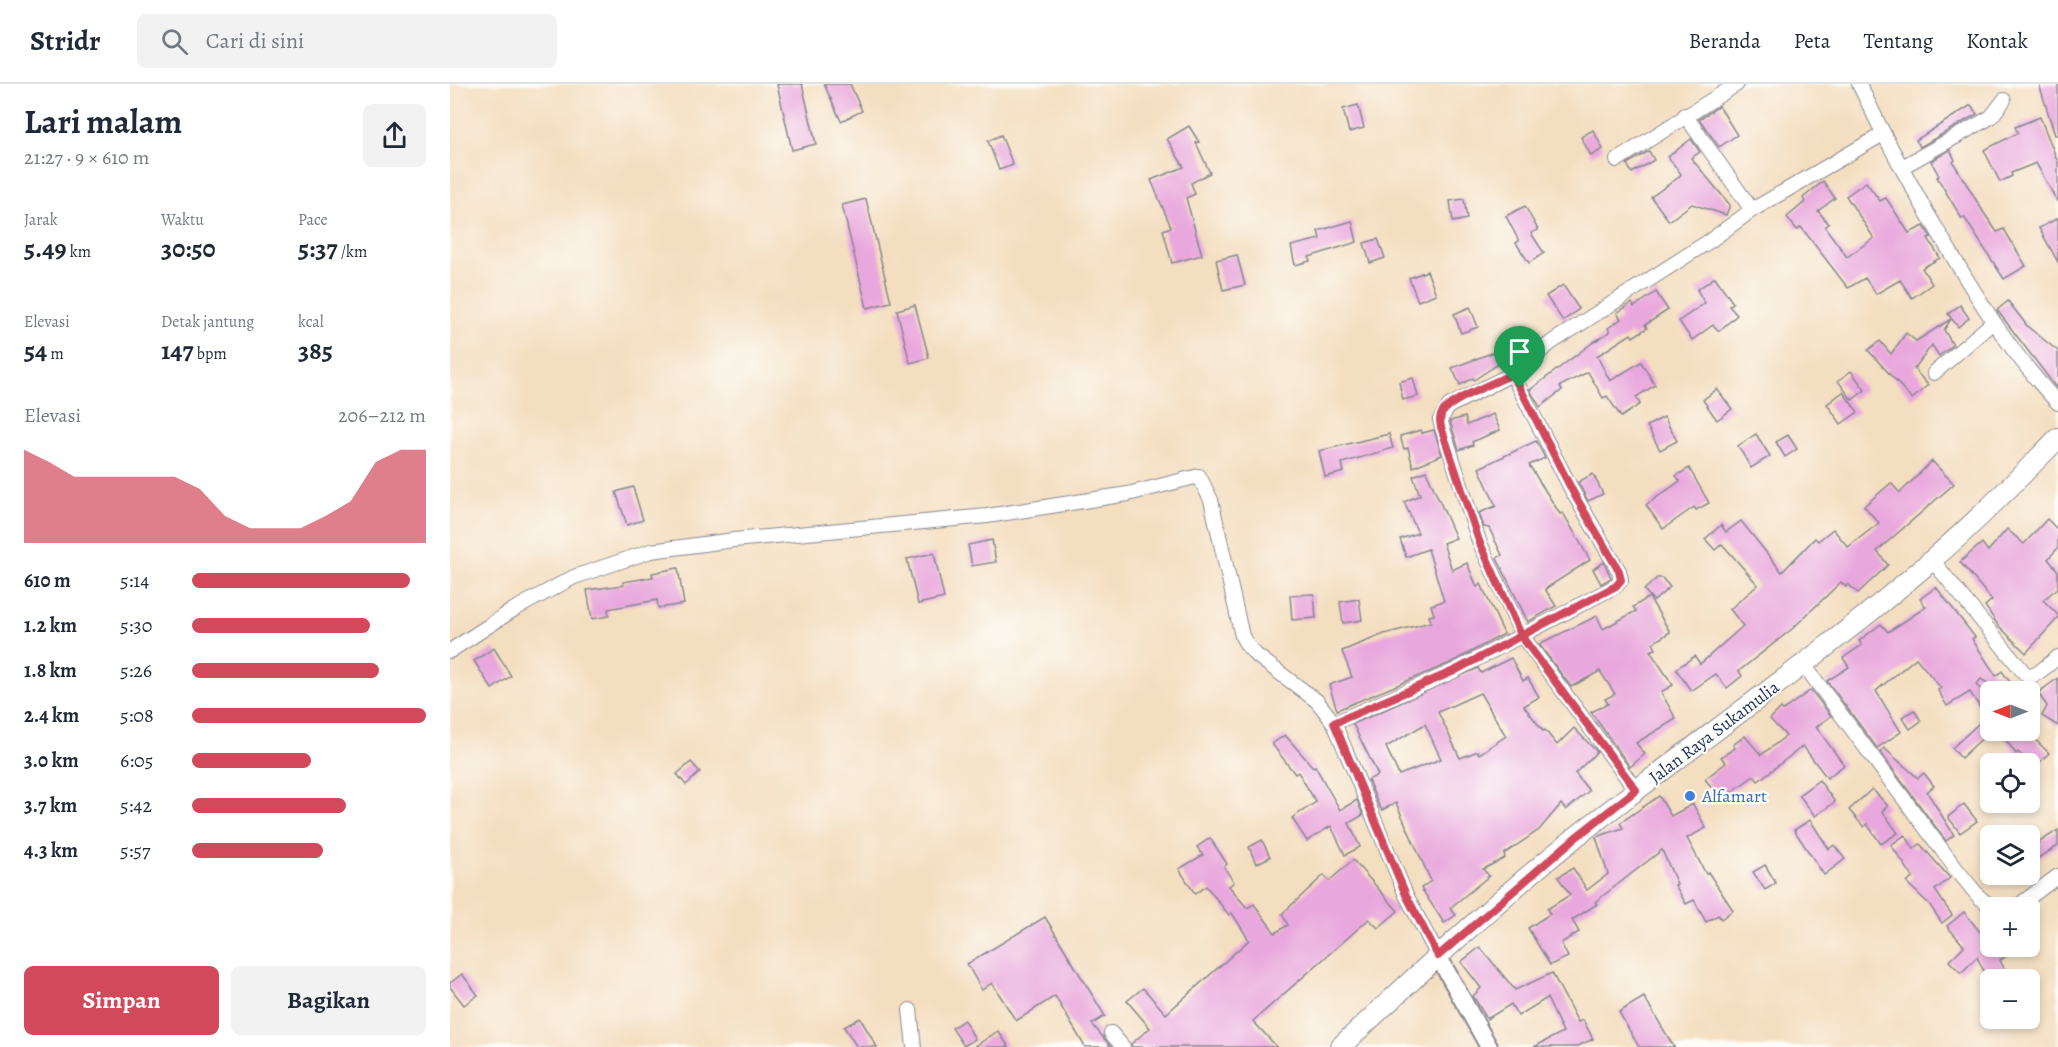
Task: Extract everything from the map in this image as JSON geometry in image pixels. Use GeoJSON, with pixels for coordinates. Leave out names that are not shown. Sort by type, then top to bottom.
{"type":"FeatureCollection","features":[{"type":"Feature","properties":{"kind":"main road","name":"Jalan Raya Sukamulia"},"geometry":{"type":"LineString","coordinates":[[1340,1047],[1438,956],[1575,838],[1804,665],[1932,560],[1986,512],[2058,438]]}},
{"type":"Feature","properties":{"kind":"street"},"geometry":{"type":"LineString","coordinates":[[1617,160],[1737,84]]}},
{"type":"Feature","properties":{"kind":"street"},"geometry":{"type":"LineString","coordinates":[[1859,84],[1883,134],[1992,323],[2058,404]]}},
{"type":"Feature","properties":{"kind":"street"},"geometry":{"type":"LineString","coordinates":[[1902,167],[1991,117],[2004,100]]}},
{"type":"Feature","properties":{"kind":"street"},"geometry":{"type":"LineString","coordinates":[[1685,115],[1752,210]]}},
{"type":"Feature","properties":{"kind":"street"},"geometry":{"type":"LineString","coordinates":[[1636,790],[1522,637],[1479,541],[1440,420],[1449,406],[1512,374],[1552,342],[1711,240],[1752,210],[1883,134]]}},
{"type":"Feature","properties":{"kind":"street"},"geometry":{"type":"LineString","coordinates":[[1934,373],[1992,323]]}},
{"type":"Feature","properties":{"kind":"street"},"geometry":{"type":"LineString","coordinates":[[1334,723],[1454,671],[1616,586],[1621,576],[1574,494],[1512,374]]}},
{"type":"Feature","properties":{"kind":"street"},"geometry":{"type":"LineString","coordinates":[[450,651],[513,610],[574,578],[651,551],[734,540],[987,516],[1128,494],[1199,476],[1212,500],[1242,636],[1247,645],[1317,701],[1334,723],[1406,895],[1489,1047]]}},
{"type":"Feature","properties":{"kind":"street"},"geometry":{"type":"LineString","coordinates":[[1932,560],[2026,675],[2029,677],[2038,673],[2058,657]]}},
{"type":"Feature","properties":{"kind":"street"},"geometry":{"type":"LineString","coordinates":[[1804,665],[1980,898]]}},
{"type":"Feature","properties":{"kind":"street"},"geometry":{"type":"LineString","coordinates":[[2030,897],[2058,876]]}},
{"type":"Feature","properties":{"kind":"street"},"geometry":{"type":"LineString","coordinates":[[910,1010],[914,1047]]}},
{"type":"Feature","properties":{"kind":"street"},"geometry":{"type":"LineString","coordinates":[[1111,1033],[1123,1047]]}},
{"type":"Feature","properties":{"kind":"building"},"geometry":{"type":"Polygon","coordinates":[[[777,84],[802,84],[816,144],[792,150],[777,84]]]}},
{"type":"Feature","properties":{"kind":"building"},"geometry":{"type":"Polygon","coordinates":[[[824,84],[850,84],[862,111],[841,121],[824,84]]]}},
{"type":"Feature","properties":{"kind":"building"},"geometry":{"type":"Polygon","coordinates":[[[2039,84],[2058,84],[2058,135],[2055,135],[2039,84]]]}},
{"type":"Feature","properties":{"kind":"building"},"geometry":{"type":"Polygon","coordinates":[[[1358,105],[1364,128],[1349,132],[1343,109],[1358,105]]]}},
{"type":"Feature","properties":{"kind":"building"},"geometry":{"type":"Polygon","coordinates":[[[1971,105],[1977,114],[1920,147],[1916,140],[1971,105]]]}},
{"type":"Feature","properties":{"kind":"building"},"geometry":{"type":"Polygon","coordinates":[[[1719,106],[1737,135],[1719,147],[1699,119],[1719,106]]]}},
{"type":"Feature","properties":{"kind":"building"},"geometry":{"type":"Polygon","coordinates":[[[2040,117],[2058,162],[2058,203],[2036,163],[2011,173],[2012,176],[2000,182],[1984,150],[2018,133],[2015,127],[2040,117]]]}},
{"type":"Feature","properties":{"kind":"building"},"geometry":{"type":"Polygon","coordinates":[[[1189,126],[1199,142],[1196,143],[1210,173],[1191,183],[1195,194],[1186,198],[1202,255],[1172,263],[1163,230],[1171,227],[1151,180],[1184,167],[1167,139],[1189,126]]]}},
{"type":"Feature","properties":{"kind":"building"},"geometry":{"type":"Polygon","coordinates":[[[1593,130],[1603,149],[1591,156],[1581,137],[1593,130]]]}},
{"type":"Feature","properties":{"kind":"building"},"geometry":{"type":"Polygon","coordinates":[[[1001,135],[1013,165],[999,170],[988,141],[1001,135]]]}},
{"type":"Feature","properties":{"kind":"building"},"geometry":{"type":"Polygon","coordinates":[[[1691,139],[1700,152],[1691,158],[1730,205],[1726,215],[1692,204],[1669,221],[1651,197],[1679,177],[1681,174],[1668,157],[1691,139]]]}},
{"type":"Feature","properties":{"kind":"building"},"geometry":{"type":"Polygon","coordinates":[[[1950,150],[1955,160],[1953,162],[1984,213],[1997,232],[2004,229],[2026,266],[2004,279],[1964,217],[1962,219],[1937,177],[1939,176],[1931,161],[1950,150]]]}},
{"type":"Feature","properties":{"kind":"building"},"geometry":{"type":"Polygon","coordinates":[[[1649,151],[1654,160],[1632,173],[1627,164],[1649,151]]]}},
{"type":"Feature","properties":{"kind":"building"},"geometry":{"type":"Polygon","coordinates":[[[1823,181],[1835,198],[1818,211],[1829,224],[1825,227],[1847,257],[1874,238],[1846,196],[1866,182],[1880,201],[1886,198],[1909,233],[1924,226],[1940,258],[1922,268],[1932,284],[1912,298],[1900,280],[1876,294],[1865,278],[1848,288],[1801,227],[1797,230],[1787,217],[1805,202],[1803,198],[1823,181]]]}},
{"type":"Feature","properties":{"kind":"building"},"geometry":{"type":"Polygon","coordinates":[[[866,199],[891,302],[867,308],[842,205],[866,199]]]}},
{"type":"Feature","properties":{"kind":"building"},"geometry":{"type":"Polygon","coordinates":[[[1464,199],[1467,219],[1453,222],[1450,201],[1464,199]]]}},
{"type":"Feature","properties":{"kind":"building"},"geometry":{"type":"Polygon","coordinates":[[[1525,206],[1538,230],[1531,233],[1544,253],[1529,263],[1516,243],[1519,241],[1506,216],[1525,206]]]}},
{"type":"Feature","properties":{"kind":"building"},"geometry":{"type":"Polygon","coordinates":[[[2058,218],[2058,262],[2039,228],[2058,218]]]}},
{"type":"Feature","properties":{"kind":"building"},"geometry":{"type":"Polygon","coordinates":[[[1352,221],[1357,242],[1309,257],[1310,261],[1295,265],[1291,246],[1320,239],[1318,231],[1352,221]]]}},
{"type":"Feature","properties":{"kind":"building"},"geometry":{"type":"Polygon","coordinates":[[[1378,239],[1385,258],[1370,263],[1364,243],[1378,239]]]}},
{"type":"Feature","properties":{"kind":"building"},"geometry":{"type":"Polygon","coordinates":[[[1237,255],[1245,285],[1223,290],[1216,260],[1237,255]]]}},
{"type":"Feature","properties":{"kind":"building"},"geometry":{"type":"Polygon","coordinates":[[[1427,271],[1436,294],[1418,301],[1409,278],[1427,271]]]}},
{"type":"Feature","properties":{"kind":"building"},"geometry":{"type":"Polygon","coordinates":[[[1715,277],[1733,303],[1729,306],[1737,315],[1719,331],[1713,325],[1692,340],[1679,321],[1705,303],[1697,290],[1715,277]]]}},
{"type":"Feature","properties":{"kind":"building"},"geometry":{"type":"Polygon","coordinates":[[[1563,285],[1579,309],[1563,321],[1546,296],[1563,285]]]}},
{"type":"Feature","properties":{"kind":"building"},"geometry":{"type":"Polygon","coordinates":[[[1656,292],[1668,310],[1645,325],[1647,328],[1633,337],[1631,334],[1597,356],[1610,381],[1641,362],[1655,385],[1636,397],[1640,404],[1621,417],[1607,396],[1603,398],[1588,372],[1560,386],[1562,390],[1540,407],[1530,390],[1610,332],[1608,328],[1621,319],[1617,313],[1632,303],[1634,307],[1656,292]]]}},
{"type":"Feature","properties":{"kind":"building"},"geometry":{"type":"Polygon","coordinates":[[[2008,301],[2028,327],[2058,351],[2058,390],[1997,310],[2008,301]]]}},
{"type":"Feature","properties":{"kind":"building"},"geometry":{"type":"Polygon","coordinates":[[[915,305],[929,358],[910,363],[897,310],[915,305]]]}},
{"type":"Feature","properties":{"kind":"building"},"geometry":{"type":"Polygon","coordinates":[[[1960,305],[1969,318],[1958,327],[1948,314],[1960,305]]]}},
{"type":"Feature","properties":{"kind":"building"},"geometry":{"type":"Polygon","coordinates":[[[1470,307],[1478,327],[1461,333],[1454,314],[1470,307]]]}},
{"type":"Feature","properties":{"kind":"building"},"geometry":{"type":"Polygon","coordinates":[[[1951,319],[1944,330],[1953,345],[1939,356],[1932,345],[1914,369],[1928,385],[1912,399],[1868,350],[1880,341],[1891,354],[1906,333],[1916,341],[1951,319]]]}},
{"type":"Feature","properties":{"kind":"building"},"geometry":{"type":"Polygon","coordinates":[[[1523,341],[1528,344],[1474,380],[1473,378],[1460,385],[1452,368],[1523,341]]]}},
{"type":"Feature","properties":{"kind":"building"},"geometry":{"type":"Polygon","coordinates":[[[1851,371],[1865,390],[1852,400],[1838,381],[1851,371]]]}},
{"type":"Feature","properties":{"kind":"building"},"geometry":{"type":"Polygon","coordinates":[[[1413,378],[1418,396],[1403,400],[1399,382],[1413,378]]]}},
{"type":"Feature","properties":{"kind":"building"},"geometry":{"type":"Polygon","coordinates":[[[1717,389],[1732,409],[1717,420],[1703,400],[1717,389]]]}},
{"type":"Feature","properties":{"kind":"building"},"geometry":{"type":"Polygon","coordinates":[[[1843,392],[1858,412],[1841,424],[1827,404],[1843,392]]]}},
{"type":"Feature","properties":{"kind":"building"},"geometry":{"type":"Polygon","coordinates":[[[1493,414],[1500,430],[1459,450],[1450,421],[1465,417],[1467,425],[1493,414]]]}},
{"type":"Feature","properties":{"kind":"building"},"geometry":{"type":"Polygon","coordinates":[[[1664,417],[1677,441],[1660,450],[1647,426],[1664,417]]]}},
{"type":"Feature","properties":{"kind":"building"},"geometry":{"type":"Polygon","coordinates":[[[1421,430],[1422,433],[1434,430],[1442,455],[1413,467],[1408,448],[1404,449],[1400,436],[1421,430]]]}},
{"type":"Feature","properties":{"kind":"building"},"geometry":{"type":"Polygon","coordinates":[[[1389,434],[1393,448],[1342,463],[1344,472],[1325,477],[1319,451],[1389,434]]]}},
{"type":"Feature","properties":{"kind":"building"},"geometry":{"type":"Polygon","coordinates":[[[1756,434],[1770,456],[1751,468],[1738,446],[1756,434]]]}},
{"type":"Feature","properties":{"kind":"building"},"geometry":{"type":"Polygon","coordinates":[[[1788,435],[1797,449],[1785,457],[1776,442],[1788,435]]]}},
{"type":"Feature","properties":{"kind":"building"},"geometry":{"type":"Polygon","coordinates":[[[1536,441],[1545,458],[1529,465],[1560,514],[1563,513],[1590,560],[1545,589],[1556,606],[1528,622],[1497,558],[1502,555],[1489,528],[1484,527],[1479,513],[1496,506],[1479,468],[1536,441]]]}},
{"type":"Feature","properties":{"kind":"building"},"geometry":{"type":"Polygon","coordinates":[[[1932,461],[1954,484],[1877,551],[1888,565],[1858,593],[1848,584],[1846,587],[1841,582],[1792,629],[1739,671],[1742,676],[1727,688],[1716,674],[1691,691],[1676,669],[1695,656],[1700,664],[1743,626],[1730,609],[1758,585],[1722,544],[1715,550],[1705,539],[1721,525],[1726,532],[1741,521],[1782,572],[1815,538],[1818,541],[1833,529],[1848,547],[1879,523],[1864,506],[1891,483],[1900,493],[1932,461]]]}},
{"type":"Feature","properties":{"kind":"building"},"geometry":{"type":"Polygon","coordinates":[[[1689,468],[1709,503],[1696,510],[1694,507],[1663,529],[1646,505],[1680,481],[1676,476],[1689,468]]]}},
{"type":"Feature","properties":{"kind":"building"},"geometry":{"type":"Polygon","coordinates":[[[1426,471],[1456,538],[1443,543],[1452,570],[1467,563],[1477,587],[1481,584],[1504,634],[1450,663],[1337,710],[1329,685],[1352,677],[1342,651],[1384,634],[1431,622],[1429,616],[1434,615],[1431,605],[1444,601],[1428,549],[1406,557],[1400,539],[1418,533],[1404,502],[1420,495],[1413,476],[1426,471]]]}},
{"type":"Feature","properties":{"kind":"building"},"geometry":{"type":"Polygon","coordinates":[[[1593,474],[1603,494],[1588,501],[1578,482],[1593,474]]]}},
{"type":"Feature","properties":{"kind":"building"},"geometry":{"type":"Polygon","coordinates":[[[633,487],[643,520],[627,525],[616,492],[633,487]]]}},
{"type":"Feature","properties":{"kind":"building"},"geometry":{"type":"Polygon","coordinates":[[[2047,519],[2058,530],[2058,548],[2048,559],[2058,571],[2058,588],[2043,600],[2058,615],[2058,618],[2026,653],[1998,625],[1985,606],[1992,600],[1960,562],[1982,543],[1988,551],[2007,529],[2024,544],[2047,519]]]}},
{"type":"Feature","properties":{"kind":"building"},"geometry":{"type":"Polygon","coordinates":[[[992,540],[996,562],[972,566],[968,545],[992,540]]]}},
{"type":"Feature","properties":{"kind":"building"},"geometry":{"type":"Polygon","coordinates":[[[934,553],[944,598],[918,604],[907,559],[934,553]]]}},
{"type":"Feature","properties":{"kind":"building"},"geometry":{"type":"Polygon","coordinates":[[[1604,562],[1611,578],[1601,584],[1593,569],[1604,562]]]}},
{"type":"Feature","properties":{"kind":"building"},"geometry":{"type":"Polygon","coordinates":[[[678,568],[684,604],[658,608],[657,600],[608,609],[609,616],[592,619],[587,590],[624,585],[623,582],[653,577],[652,573],[678,568]]]}},
{"type":"Feature","properties":{"kind":"building"},"geometry":{"type":"Polygon","coordinates":[[[1657,578],[1662,578],[1670,587],[1654,601],[1644,590],[1657,578]]]}},
{"type":"Feature","properties":{"kind":"building"},"geometry":{"type":"Polygon","coordinates":[[[1936,587],[1975,637],[1972,639],[1996,676],[2002,671],[2009,681],[1981,679],[1976,685],[1980,689],[1980,707],[1970,692],[1947,706],[1938,690],[1941,688],[1916,658],[1876,691],[1901,732],[1877,748],[1827,681],[1849,667],[1843,658],[1862,645],[1859,641],[1881,624],[1888,632],[1926,607],[1920,599],[1936,587]]]}},
{"type":"Feature","properties":{"kind":"building"},"geometry":{"type":"Polygon","coordinates":[[[1314,594],[1316,618],[1292,620],[1290,595],[1314,594]]]}},
{"type":"Feature","properties":{"kind":"building"},"geometry":{"type":"Polygon","coordinates":[[[1649,597],[1670,632],[1653,643],[1656,649],[1650,651],[1673,685],[1661,692],[1676,719],[1636,743],[1645,754],[1630,767],[1591,712],[1608,704],[1605,699],[1615,694],[1600,671],[1571,687],[1539,644],[1597,616],[1603,629],[1636,611],[1633,607],[1649,597]]]}},
{"type":"Feature","properties":{"kind":"building"},"geometry":{"type":"Polygon","coordinates":[[[1359,599],[1362,620],[1343,623],[1340,602],[1359,599]]]}},
{"type":"Feature","properties":{"kind":"building"},"geometry":{"type":"Polygon","coordinates":[[[494,648],[511,676],[492,689],[474,661],[494,648]]]}},
{"type":"Feature","properties":{"kind":"building"},"geometry":{"type":"Polygon","coordinates":[[[1511,658],[1523,681],[1528,678],[1539,697],[1524,706],[1543,731],[1545,730],[1557,745],[1574,728],[1597,752],[1575,773],[1589,791],[1566,810],[1561,804],[1539,830],[1504,854],[1505,858],[1483,869],[1489,876],[1450,908],[1456,915],[1444,923],[1421,888],[1431,881],[1396,803],[1382,810],[1379,806],[1368,780],[1378,775],[1353,724],[1478,668],[1481,673],[1511,658]],[[1480,693],[1438,712],[1460,758],[1478,751],[1479,754],[1506,736],[1480,693]],[[1425,724],[1386,747],[1399,775],[1441,759],[1425,724]]]}},
{"type":"Feature","properties":{"kind":"building"},"geometry":{"type":"Polygon","coordinates":[[[2058,678],[2058,726],[2042,716],[2047,706],[2040,696],[2040,692],[2058,678]]]}},
{"type":"Feature","properties":{"kind":"building"},"geometry":{"type":"Polygon","coordinates":[[[1811,690],[1831,716],[1816,727],[1844,765],[1827,778],[1803,746],[1758,781],[1754,776],[1720,800],[1705,779],[1726,763],[1721,757],[1735,748],[1733,745],[1745,736],[1761,755],[1786,736],[1770,719],[1781,708],[1783,710],[1811,690]]]}},
{"type":"Feature","properties":{"kind":"building"},"geometry":{"type":"Polygon","coordinates":[[[1914,710],[1921,721],[1910,729],[1902,717],[1914,710]]]}},
{"type":"Feature","properties":{"kind":"building"},"geometry":{"type":"Polygon","coordinates":[[[1980,722],[1980,740],[1961,758],[1952,748],[1980,722]]]}},
{"type":"Feature","properties":{"kind":"building"},"geometry":{"type":"Polygon","coordinates":[[[1285,735],[1313,767],[1315,766],[1340,810],[1357,800],[1363,815],[1349,823],[1360,847],[1345,855],[1331,826],[1307,841],[1292,818],[1316,802],[1298,772],[1295,774],[1272,744],[1285,735]]]}},
{"type":"Feature","properties":{"kind":"building"},"geometry":{"type":"Polygon","coordinates":[[[2007,741],[2036,741],[2049,753],[2040,762],[2040,753],[2015,753],[2007,741]]]}},
{"type":"Feature","properties":{"kind":"building"},"geometry":{"type":"Polygon","coordinates":[[[1884,748],[1918,778],[1924,773],[1934,786],[1927,792],[1954,835],[1946,841],[1880,752],[1884,748]]]}},
{"type":"Feature","properties":{"kind":"building"},"geometry":{"type":"Polygon","coordinates":[[[691,762],[700,772],[686,785],[677,774],[691,762]]]}},
{"type":"Feature","properties":{"kind":"building"},"geometry":{"type":"Polygon","coordinates":[[[1819,780],[1835,802],[1815,816],[1799,795],[1819,780]]]}},
{"type":"Feature","properties":{"kind":"building"},"geometry":{"type":"Polygon","coordinates":[[[1872,789],[1888,806],[1882,811],[1898,833],[1881,844],[1867,824],[1864,827],[1849,810],[1872,789]]]}},
{"type":"Feature","properties":{"kind":"building"},"geometry":{"type":"Polygon","coordinates":[[[1659,796],[1671,816],[1693,804],[1706,828],[1687,838],[1706,874],[1708,872],[1733,910],[1721,919],[1718,915],[1706,922],[1694,900],[1686,904],[1675,885],[1677,884],[1662,850],[1595,902],[1597,904],[1572,920],[1579,932],[1561,943],[1568,957],[1550,965],[1528,928],[1550,914],[1547,909],[1570,895],[1558,877],[1573,868],[1587,890],[1608,874],[1596,837],[1623,828],[1620,823],[1659,796]]]}},
{"type":"Feature","properties":{"kind":"building"},"geometry":{"type":"Polygon","coordinates":[[[1964,804],[1977,821],[1960,833],[1948,817],[1964,804]]]}},
{"type":"Feature","properties":{"kind":"building"},"geometry":{"type":"Polygon","coordinates":[[[1810,820],[1829,849],[1834,845],[1845,859],[1824,875],[1794,830],[1810,820]]]}},
{"type":"Feature","properties":{"kind":"building"},"geometry":{"type":"Polygon","coordinates":[[[2058,830],[2058,846],[2040,857],[2040,842],[2058,830]]]}},
{"type":"Feature","properties":{"kind":"building"},"geometry":{"type":"Polygon","coordinates":[[[1905,835],[1914,849],[1920,844],[1950,878],[1935,890],[1952,915],[1942,923],[1929,904],[1907,883],[1913,877],[1891,845],[1905,835]]]}},
{"type":"Feature","properties":{"kind":"building"},"geometry":{"type":"Polygon","coordinates":[[[1210,838],[1227,864],[1224,867],[1234,882],[1229,886],[1247,908],[1254,904],[1275,933],[1288,925],[1282,914],[1324,875],[1329,881],[1353,860],[1398,911],[1378,928],[1369,919],[1253,1021],[1277,1047],[1132,1047],[1131,1044],[1150,1028],[1127,1001],[1143,988],[1166,1014],[1249,940],[1232,913],[1229,915],[1206,886],[1195,894],[1179,869],[1203,855],[1197,847],[1210,838]]]}},
{"type":"Feature","properties":{"kind":"building"},"geometry":{"type":"Polygon","coordinates":[[[1262,840],[1270,857],[1256,864],[1249,847],[1262,840]]]}},
{"type":"Feature","properties":{"kind":"building"},"geometry":{"type":"Polygon","coordinates":[[[1765,865],[1776,883],[1765,890],[1753,872],[1765,865]]]}},
{"type":"Feature","properties":{"kind":"building"},"geometry":{"type":"Polygon","coordinates":[[[1964,912],[1980,932],[1980,957],[2005,957],[2000,960],[2004,969],[1983,969],[1977,957],[1961,973],[1949,961],[1964,946],[1947,926],[1964,912]]]}},
{"type":"Feature","properties":{"kind":"building"},"geometry":{"type":"Polygon","coordinates":[[[1045,917],[1105,1016],[1092,1024],[1111,1047],[1085,1047],[1055,996],[1016,1021],[992,983],[982,990],[967,964],[1045,917]]]}},
{"type":"Feature","properties":{"kind":"building"},"geometry":{"type":"Polygon","coordinates":[[[1480,947],[1515,990],[1552,973],[1578,1022],[1583,1020],[1593,1039],[1576,1047],[1534,1047],[1563,1032],[1547,998],[1518,1016],[1511,1004],[1487,1019],[1473,996],[1481,988],[1461,962],[1480,947]]]}},
{"type":"Feature","properties":{"kind":"building"},"geometry":{"type":"Polygon","coordinates":[[[462,974],[478,995],[464,1005],[450,987],[450,983],[462,974]]]}},
{"type":"Feature","properties":{"kind":"building"},"geometry":{"type":"Polygon","coordinates":[[[1644,997],[1674,1047],[1639,1047],[1619,1012],[1644,997]]]}},
{"type":"Feature","properties":{"kind":"building"},"geometry":{"type":"Polygon","coordinates":[[[860,1018],[877,1047],[857,1047],[844,1027],[860,1018]]]}},
{"type":"Feature","properties":{"kind":"building"},"geometry":{"type":"Polygon","coordinates":[[[964,1020],[975,1039],[964,1046],[952,1028],[964,1020]]]}},
{"type":"Feature","properties":{"kind":"building"},"geometry":{"type":"Polygon","coordinates":[[[998,1031],[1009,1047],[974,1047],[998,1031]]]}},
{"type":"Feature","properties":{"kind":"place","name":"Alfamart"},"geometry":{"type":"Point","coordinates":[1690,796]}},
{"type":"Feature","properties":{"kind":"route"},"geometry":{"type":"LineString","coordinates":[[1520,388],[1512,374],[1459,400],[1441,414],[1441,427],[1479,541],[1522,637],[1636,790],[1575,838],[1438,956],[1406,895],[1382,835],[1342,748],[1334,723],[1454,671],[1522,637],[1616,586],[1621,580],[1619,571],[1574,494],[1520,388]]}}]}
